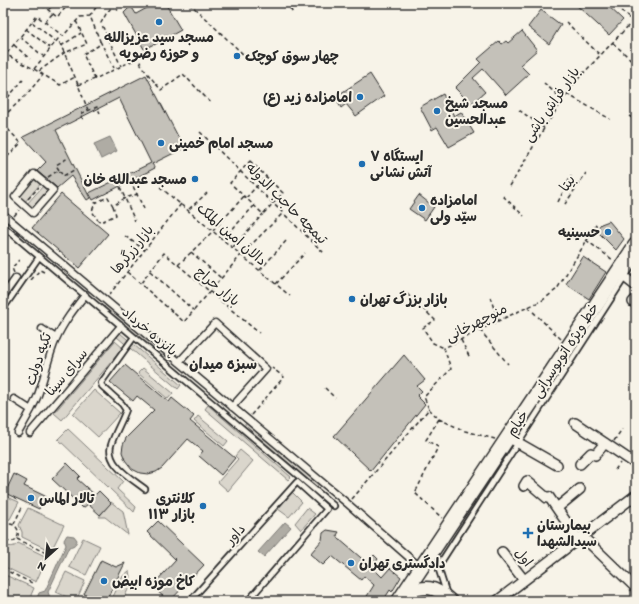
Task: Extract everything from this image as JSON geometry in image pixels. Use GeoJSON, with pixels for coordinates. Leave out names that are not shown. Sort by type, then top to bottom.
{"type":"FeatureCollection","features":[{"type":"Feature","properties":{"kind":"main road","name":"خیام"},"geometry":{"type":"LineString","coordinates":[[402,596],[449,524],[510,440],[568,346],[621,272],[636,245]]}},
{"type":"Feature","properties":{"kind":"main road"},"geometry":{"type":"LineString","coordinates":[[402,596],[428,587],[433,588],[449,599]]}},
{"type":"Feature","properties":{"kind":"street"},"geometry":{"type":"LineString","coordinates":[[34,174],[44,182],[52,190],[33,213],[15,197],[34,174]]}},
{"type":"Feature","properties":{"kind":"street"},"geometry":{"type":"LineString","coordinates":[[3,214],[348,504],[421,568]]}},
{"type":"Feature","properties":{"kind":"street"},"geometry":{"type":"LineString","coordinates":[[621,272],[636,286]]}},
{"type":"Feature","properties":{"kind":"street"},"geometry":{"type":"LineString","coordinates":[[3,296],[16,278]]}},
{"type":"Feature","properties":{"kind":"street","name":"تکیه دولت"},"geometry":{"type":"LineString","coordinates":[[18,434],[31,410],[45,374],[48,357],[56,338],[85,295]]}},
{"type":"Feature","properties":{"kind":"street"},"geometry":{"type":"LineString","coordinates":[[179,362],[215,323],[266,369],[232,407]]}},
{"type":"Feature","properties":{"kind":"street","name":"سرای سینا"},"geometry":{"type":"LineString","coordinates":[[30,433],[121,326]]}},
{"type":"Feature","properties":{"kind":"street"},"geometry":{"type":"LineString","coordinates":[[42,329],[56,338]]}},
{"type":"Feature","properties":{"kind":"street"},"geometry":{"type":"LineString","coordinates":[[14,400],[31,410]]}},
{"type":"Feature","properties":{"kind":"street"},"geometry":{"type":"LineString","coordinates":[[575,422],[636,464]]}},
{"type":"Feature","properties":{"kind":"street"},"geometry":{"type":"LineString","coordinates":[[510,440],[557,465]]}},
{"type":"Feature","properties":{"kind":"street"},"geometry":{"type":"LineString","coordinates":[[580,464],[591,453],[595,455],[608,445]]}},
{"type":"Feature","properties":{"kind":"street"},"geometry":{"type":"LineString","coordinates":[[526,484],[548,498],[549,497],[554,506],[580,538],[636,588]]}},
{"type":"Feature","properties":{"kind":"street"},"geometry":{"type":"LineString","coordinates":[[554,506],[580,489]]}},
{"type":"Feature","properties":{"kind":"street"},"geometry":{"type":"LineString","coordinates":[[497,601],[636,495]]}},
{"type":"Feature","properties":{"kind":"street","name":"اول"},"geometry":{"type":"LineString","coordinates":[[502,552],[524,580]]}},
{"type":"Feature","properties":{"kind":"lane","name":"پانزده خرداد"},"geometry":{"type":"LineString","coordinates":[[3,226],[334,506]]}},
{"type":"Feature","properties":{"kind":"lane"},"geometry":{"type":"LineString","coordinates":[[3,309],[39,257]]}},
{"type":"Feature","properties":{"kind":"lane","name":"خط ویژه اتوبوسرانی"},"geometry":{"type":"LineString","coordinates":[[449,599],[440,573],[440,566],[510,440],[621,272],[636,260]]}},
{"type":"Feature","properties":{"kind":"lane"},"geometry":{"type":"LineString","coordinates":[[134,337],[101,383],[102,386],[125,406],[126,410],[111,443],[111,458],[115,464],[145,489]]}},
{"type":"Feature","properties":{"kind":"lane"},"geometry":{"type":"LineString","coordinates":[[248,601],[327,509],[297,482],[298,476]]}},
{"type":"Feature","properties":{"kind":"lane","name":"داور"},"geometry":{"type":"LineString","coordinates":[[190,601],[297,482]]}},
{"type":"Feature","properties":{"kind":"path"},"geometry":{"type":"LineString","coordinates":[[35,3],[42,5],[57,17],[70,3]]}},
{"type":"Feature","properties":{"kind":"path"},"geometry":{"type":"LineString","coordinates":[[48,10],[54,3]]}},
{"type":"Feature","properties":{"kind":"path"},"geometry":{"type":"LineString","coordinates":[[3,58],[37,16],[63,36],[80,17],[90,16],[99,3]]}},
{"type":"Feature","properties":{"kind":"path"},"geometry":{"type":"LineString","coordinates":[[110,3],[120,12]]}},
{"type":"Feature","properties":{"kind":"path"},"geometry":{"type":"LineString","coordinates":[[115,3],[101,23],[121,66]]}},
{"type":"Feature","properties":{"kind":"path"},"geometry":{"type":"LineString","coordinates":[[189,3],[246,57]]}},
{"type":"Feature","properties":{"kind":"path"},"geometry":{"type":"LineString","coordinates":[[286,3],[293,12]]}},
{"type":"Feature","properties":{"kind":"path"},"geometry":{"type":"LineString","coordinates":[[612,3],[619,10],[625,3]]}},
{"type":"Feature","properties":{"kind":"path","name":"بازار فراش باشی"},"geometry":{"type":"LineString","coordinates":[[510,186],[544,128],[576,81],[632,22],[619,10]]}},
{"type":"Feature","properties":{"kind":"path"},"geometry":{"type":"LineString","coordinates":[[45,22],[53,13]]}},
{"type":"Feature","properties":{"kind":"path"},"geometry":{"type":"LineString","coordinates":[[90,16],[100,42],[114,69]]}},
{"type":"Feature","properties":{"kind":"path"},"geometry":{"type":"LineString","coordinates":[[38,72],[64,53],[87,44],[76,21]]}},
{"type":"Feature","properties":{"kind":"path"},"geometry":{"type":"LineString","coordinates":[[32,22],[55,42]]}},
{"type":"Feature","properties":{"kind":"path"},"geometry":{"type":"LineString","coordinates":[[566,22],[601,56]]}},
{"type":"Feature","properties":{"kind":"path"},"geometry":{"type":"LineString","coordinates":[[26,29],[50,48]]}},
{"type":"Feature","properties":{"kind":"path"},"geometry":{"type":"LineString","coordinates":[[61,46],[82,32]]}},
{"type":"Feature","properties":{"kind":"path"},"geometry":{"type":"LineString","coordinates":[[20,37],[44,56]]}},
{"type":"Feature","properties":{"kind":"path"},"geometry":{"type":"LineString","coordinates":[[34,69],[58,39],[88,110]]}},
{"type":"Feature","properties":{"kind":"path"},"geometry":{"type":"LineString","coordinates":[[95,79],[83,54],[98,46],[100,42]]}},
{"type":"Feature","properties":{"kind":"path"},"geometry":{"type":"LineString","coordinates":[[613,43],[636,64]]}},
{"type":"Feature","properties":{"kind":"path"},"geometry":{"type":"LineString","coordinates":[[14,45],[30,59]]}},
{"type":"Feature","properties":{"kind":"path"},"geometry":{"type":"LineString","coordinates":[[3,53],[34,69],[60,85],[75,77]]}},
{"type":"Feature","properties":{"kind":"path"},"geometry":{"type":"LineString","coordinates":[[78,85],[95,79],[138,58],[143,68],[161,90],[183,74],[212,104]]}},
{"type":"Feature","properties":{"kind":"path"},"geometry":{"type":"LineString","coordinates":[[3,117],[27,94],[43,75]]}},
{"type":"Feature","properties":{"kind":"path"},"geometry":{"type":"LineString","coordinates":[[3,103],[23,80]]}},
{"type":"Feature","properties":{"kind":"path"},"geometry":{"type":"LineString","coordinates":[[544,83],[563,100]]}},
{"type":"Feature","properties":{"kind":"path"},"geometry":{"type":"LineString","coordinates":[[567,94],[610,119]]}},
{"type":"Feature","properties":{"kind":"path"},"geometry":{"type":"LineString","coordinates":[[83,120],[80,114],[88,110],[96,107],[100,113]]}},
{"type":"Feature","properties":{"kind":"path"},"geometry":{"type":"LineString","coordinates":[[519,110],[544,128]]}},
{"type":"Feature","properties":{"kind":"path"},"geometry":{"type":"LineString","coordinates":[[629,116],[636,120]]}},
{"type":"Feature","properties":{"kind":"path"},"geometry":{"type":"LineString","coordinates":[[3,124],[21,143],[5,158],[3,157]]}},
{"type":"Feature","properties":{"kind":"path","name":"تیمچه حاجب الدوله"},"geometry":{"type":"LineString","coordinates":[[200,132],[325,254]]}},
{"type":"Feature","properties":{"kind":"path"},"geometry":{"type":"LineString","coordinates":[[68,158],[56,165],[63,176],[74,170]]}},
{"type":"Feature","properties":{"kind":"path"},"geometry":{"type":"LineString","coordinates":[[233,247],[283,193],[250,161],[230,183],[263,214]]}},
{"type":"Feature","properties":{"kind":"path"},"geometry":{"type":"LineString","coordinates":[[49,176],[59,170]]}},
{"type":"Feature","properties":{"kind":"path"},"geometry":{"type":"LineString","coordinates":[[144,209],[131,182],[148,173]]}},
{"type":"Feature","properties":{"kind":"path","name":"بیتا"},"geometry":{"type":"LineString","coordinates":[[565,204],[586,174]]}},
{"type":"Feature","properties":{"kind":"path"},"geometry":{"type":"LineString","coordinates":[[178,265],[266,176]]}},
{"type":"Feature","properties":{"kind":"path"},"geometry":{"type":"LineString","coordinates":[[558,202],[571,176]]}},
{"type":"Feature","properties":{"kind":"path"},"geometry":{"type":"LineString","coordinates":[[24,205],[44,182]]}},
{"type":"Feature","properties":{"kind":"path"},"geometry":{"type":"LineString","coordinates":[[120,187],[135,222]]}},
{"type":"Feature","properties":{"kind":"path","name":"دالان امین الملک"},"geometry":{"type":"LineString","coordinates":[[160,187],[290,296]]}},
{"type":"Feature","properties":{"kind":"path"},"geometry":{"type":"LineString","coordinates":[[189,210],[206,193]]}},
{"type":"Feature","properties":{"kind":"path"},"geometry":{"type":"LineString","coordinates":[[113,206],[125,198],[138,194]]}},
{"type":"Feature","properties":{"kind":"path"},"geometry":{"type":"LineString","coordinates":[[108,196],[113,206],[116,215],[101,222],[92,211],[95,203],[108,196]]}},
{"type":"Feature","properties":{"kind":"path"},"geometry":{"type":"LineString","coordinates":[[503,196],[524,216]]}},
{"type":"Feature","properties":{"kind":"path","name":"بازار زرگرها"},"geometry":{"type":"LineString","coordinates":[[105,300],[182,204]]}},
{"type":"Feature","properties":{"kind":"path"},"geometry":{"type":"LineString","coordinates":[[223,239],[254,206]]}},
{"type":"Feature","properties":{"kind":"path"},"geometry":{"type":"LineString","coordinates":[[127,272],[184,322],[241,255],[283,213]]}},
{"type":"Feature","properties":{"kind":"path","name":"منوچهرخانی"},"geometry":{"type":"LineString","coordinates":[[429,410],[424,397],[451,369],[444,348],[543,300],[557,289],[598,222]]}},
{"type":"Feature","properties":{"kind":"path"},"geometry":{"type":"LineString","coordinates":[[125,236],[144,250]]}},
{"type":"Feature","properties":{"kind":"path"},"geometry":{"type":"LineString","coordinates":[[260,270],[286,240]]}},
{"type":"Feature","properties":{"kind":"path"},"geometry":{"type":"LineString","coordinates":[[586,240],[621,272]]}},
{"type":"Feature","properties":{"kind":"path"},"geometry":{"type":"LineString","coordinates":[[191,252],[221,278]]}},
{"type":"Feature","properties":{"kind":"path","name":"بازار حراج"},"geometry":{"type":"LineString","coordinates":[[150,271],[164,253],[259,333]]}},
{"type":"Feature","properties":{"kind":"path"},"geometry":{"type":"LineString","coordinates":[[276,284],[305,253]]}},
{"type":"Feature","properties":{"kind":"path"},"geometry":{"type":"LineString","coordinates":[[12,268],[19,260]]}},
{"type":"Feature","properties":{"kind":"path"},"geometry":{"type":"LineString","coordinates":[[30,281],[40,270],[44,272]]}},
{"type":"Feature","properties":{"kind":"path"},"geometry":{"type":"LineString","coordinates":[[140,283],[150,271],[194,310]]}},
{"type":"Feature","properties":{"kind":"path"},"geometry":{"type":"LineString","coordinates":[[407,294],[435,320],[423,328],[432,343],[444,348]]}},
{"type":"Feature","properties":{"kind":"path"},"geometry":{"type":"LineString","coordinates":[[490,297],[498,321]]}},
{"type":"Feature","properties":{"kind":"path"},"geometry":{"type":"LineString","coordinates":[[528,307],[568,346]]}},
{"type":"Feature","properties":{"kind":"path"},"geometry":{"type":"LineString","coordinates":[[480,330],[508,364]]}},
{"type":"Feature","properties":{"kind":"path"},"geometry":{"type":"LineString","coordinates":[[460,340],[470,358]]}},
{"type":"Feature","properties":{"kind":"path"},"geometry":{"type":"LineString","coordinates":[[248,420],[284,378]]}},
{"type":"Feature","properties":{"kind":"path"},"geometry":{"type":"LineString","coordinates":[[325,388],[335,398]]}},
{"type":"Feature","properties":{"kind":"path"},"geometry":{"type":"LineString","coordinates":[[348,504],[429,410],[439,419],[465,431],[510,440]]}},
{"type":"Feature","properties":{"kind":"path"},"geometry":{"type":"LineString","coordinates":[[439,419],[426,440],[438,447],[415,493],[449,524]]}},
{"type":"Feature","properties":{"kind":"path"},"geometry":{"type":"LineString","coordinates":[[608,445],[622,429]]}},
{"type":"Feature","properties":{"kind":"path"},"geometry":{"type":"LineString","coordinates":[[14,524],[22,507]]}},
{"type":"Feature","properties":{"kind":"path"},"geometry":{"type":"LineString","coordinates":[[3,526],[8,523],[14,524],[19,531],[17,539],[12,542],[4,541],[3,547]]}},
{"type":"Feature","properties":{"kind":"path"},"geometry":{"type":"LineString","coordinates":[[17,539],[46,553]]}},
{"type":"Feature","properties":{"kind":"path"},"geometry":{"type":"LineString","coordinates":[[3,569],[34,584]]}},
{"type":"Feature","properties":{"kind":"shaded area"},"geometry":{"type":"Polygon","coordinates":[[[110,137],[117,151],[101,159],[94,144],[110,137]]]}},
{"type":"Feature","properties":{"kind":"shaded area"},"geometry":{"type":"Polygon","coordinates":[[[34,176],[42,182],[24,203],[17,197],[34,176]]]}},
{"type":"Feature","properties":{"kind":"shaded area"},"geometry":{"type":"Polygon","coordinates":[[[44,185],[51,191],[32,211],[26,205],[44,185]]]}},
{"type":"Feature","properties":{"kind":"shaded area"},"geometry":{"type":"Polygon","coordinates":[[[106,305],[171,359],[168,362],[103,308],[106,305]]]}},
{"type":"Feature","properties":{"kind":"shaded area"},"geometry":{"type":"Polygon","coordinates":[[[120,333],[181,385],[178,389],[117,337],[120,333]]]}},
{"type":"Feature","properties":{"kind":"shaded area"},"geometry":{"type":"Polygon","coordinates":[[[115,341],[123,348],[62,420],[54,413],[115,341]]]}},
{"type":"Feature","properties":{"kind":"shaded area"},"geometry":{"type":"Polygon","coordinates":[[[143,368],[173,393],[168,399],[138,373],[143,368]]]}},
{"type":"Feature","properties":{"kind":"shaded area"},"geometry":{"type":"Polygon","coordinates":[[[94,390],[120,413],[98,437],[73,414],[94,390]]]}},
{"type":"Feature","properties":{"kind":"shaded area"},"geometry":{"type":"Polygon","coordinates":[[[208,405],[291,477],[288,480],[205,409],[208,405]]]}},
{"type":"Feature","properties":{"kind":"shaded area"},"geometry":{"type":"Polygon","coordinates":[[[198,416],[228,441],[224,446],[194,421],[198,416]]]}},
{"type":"Feature","properties":{"kind":"shaded area"},"geometry":{"type":"Polygon","coordinates":[[[247,422],[319,483],[317,487],[244,426],[247,422]]]}},
{"type":"Feature","properties":{"kind":"shaded area"},"geometry":{"type":"Polygon","coordinates":[[[68,429],[123,481],[117,489],[136,507],[134,512],[58,439],[68,429]]]}},
{"type":"Feature","properties":{"kind":"shaded area"},"geometry":{"type":"Polygon","coordinates":[[[240,450],[253,461],[228,491],[218,482],[238,459],[235,456],[240,450]]]}},
{"type":"Feature","properties":{"kind":"shaded area"},"geometry":{"type":"Polygon","coordinates":[[[292,492],[302,502],[289,517],[278,509],[292,492]]]}},
{"type":"Feature","properties":{"kind":"shaded area"},"geometry":{"type":"Polygon","coordinates":[[[3,495],[19,502],[10,519],[3,522],[3,495]]]}},
{"type":"Feature","properties":{"kind":"shaded area"},"geometry":{"type":"Polygon","coordinates":[[[111,502],[123,511],[128,535],[105,517],[99,517],[111,502]]]}},
{"type":"Feature","properties":{"kind":"shaded area"},"geometry":{"type":"Polygon","coordinates":[[[28,508],[64,525],[51,551],[22,537],[22,532],[19,525],[28,508]]]}},
{"type":"Feature","properties":{"kind":"shaded area"},"geometry":{"type":"Polygon","coordinates":[[[307,508],[315,514],[301,530],[295,523],[307,508]]]}},
{"type":"Feature","properties":{"kind":"shaded area"},"geometry":{"type":"Polygon","coordinates":[[[285,522],[291,527],[264,557],[258,552],[285,522]]]}},
{"type":"Feature","properties":{"kind":"shaded area"},"geometry":{"type":"Polygon","coordinates":[[[67,535],[74,536],[77,542],[69,547],[48,592],[50,598],[49,601],[38,601],[37,598],[39,593],[45,591],[66,545],[64,540],[67,535]]]}},
{"type":"Feature","properties":{"kind":"shaded area"},"geometry":{"type":"Polygon","coordinates":[[[83,538],[100,546],[86,575],[69,567],[83,538]]]}},
{"type":"Feature","properties":{"kind":"shaded area"},"geometry":{"type":"Polygon","coordinates":[[[18,543],[47,557],[36,582],[3,566],[3,554],[7,546],[10,547],[18,543]]]}},
{"type":"Feature","properties":{"kind":"shaded area"},"geometry":{"type":"Polygon","coordinates":[[[129,571],[129,587],[122,601],[111,601],[123,576],[129,571]]]}},
{"type":"Feature","properties":{"kind":"shaded area"},"geometry":{"type":"Polygon","coordinates":[[[66,572],[85,581],[76,601],[56,592],[66,572]]]}},
{"type":"Feature","properties":{"kind":"shaded area"},"geometry":{"type":"Polygon","coordinates":[[[3,574],[34,588],[31,595],[32,601],[3,601],[3,574]]]}},
{"type":"Feature","properties":{"kind":"building","name":"مسجد سید عزیزالله و حوزه رضویه"},"geometry":{"type":"Polygon","coordinates":[[[156,3],[165,3],[181,30],[144,49],[124,13],[131,6],[136,14],[156,3]]]}},
{"type":"Feature","properties":{"kind":"building"},"geometry":{"type":"Polygon","coordinates":[[[574,3],[605,3],[623,20],[609,35],[574,3]]]}},
{"type":"Feature","properties":{"kind":"building"},"geometry":{"type":"Polygon","coordinates":[[[541,10],[561,25],[549,44],[528,27],[541,10]]]}},
{"type":"Feature","properties":{"kind":"building"},"geometry":{"type":"Polygon","coordinates":[[[522,31],[537,50],[520,65],[529,74],[506,95],[483,69],[473,78],[485,92],[471,104],[455,88],[481,62],[478,59],[499,41],[502,44],[506,41],[508,43],[522,31]]]}},
{"type":"Feature","properties":{"kind":"building"},"geometry":{"type":"Polygon","coordinates":[[[370,74],[384,96],[356,116],[346,104],[341,108],[335,97],[370,74]]]}},
{"type":"Feature","properties":{"kind":"building","name":"مسجد امام خمینی"},"geometry":{"type":"Polygon","coordinates":[[[146,75],[184,148],[152,164],[155,168],[93,200],[89,193],[151,163],[119,98],[56,130],[90,198],[87,200],[71,176],[57,188],[37,171],[46,162],[23,137],[146,75]]]}},
{"type":"Feature","properties":{"kind":"building"},"geometry":{"type":"Polygon","coordinates":[[[443,94],[454,116],[461,112],[474,133],[449,147],[437,127],[432,130],[420,107],[443,94]]]}},
{"type":"Feature","properties":{"kind":"building"},"geometry":{"type":"Polygon","coordinates":[[[61,194],[108,234],[79,268],[32,228],[61,194]]]}},
{"type":"Feature","properties":{"kind":"building","name":"امامزاده سیّد ولی"},"geometry":{"type":"Polygon","coordinates":[[[419,195],[434,207],[425,220],[409,209],[419,195]]]}},
{"type":"Feature","properties":{"kind":"building","name":"حسینیه"},"geometry":{"type":"Polygon","coordinates":[[[609,221],[624,239],[616,250],[596,230],[601,224],[609,221]]]}},
{"type":"Feature","properties":{"kind":"building"},"geometry":{"type":"Polygon","coordinates":[[[583,257],[606,272],[589,299],[566,284],[583,257]]]}},
{"type":"Feature","properties":{"kind":"building"},"geometry":{"type":"Polygon","coordinates":[[[404,355],[425,380],[417,386],[422,391],[417,396],[425,404],[371,471],[334,436],[404,355]]]}},
{"type":"Feature","properties":{"kind":"building"},"geometry":{"type":"Polygon","coordinates":[[[125,365],[169,402],[172,398],[194,416],[190,421],[235,458],[221,475],[199,456],[203,451],[188,439],[162,468],[156,472],[148,474],[140,473],[132,469],[125,460],[122,452],[123,445],[126,438],[154,410],[137,396],[133,401],[110,382],[125,365]]]}},
{"type":"Feature","properties":{"kind":"building"},"geometry":{"type":"Polygon","coordinates":[[[67,463],[80,476],[77,479],[95,495],[99,491],[111,503],[100,515],[88,504],[83,508],[52,479],[67,463]]]}},
{"type":"Feature","properties":{"kind":"building"},"geometry":{"type":"Polygon","coordinates":[[[14,474],[27,481],[24,486],[45,496],[39,509],[5,493],[14,474]]]}},
{"type":"Feature","properties":{"kind":"building"},"geometry":{"type":"Polygon","coordinates":[[[158,521],[204,565],[170,601],[168,601],[152,586],[176,560],[147,532],[158,521]]]}},
{"type":"Feature","properties":{"kind":"building"},"geometry":{"type":"Polygon","coordinates":[[[327,530],[339,532],[337,535],[339,539],[367,563],[374,555],[378,559],[372,567],[382,577],[390,568],[401,577],[392,592],[390,590],[383,601],[364,601],[374,585],[364,576],[361,580],[332,556],[323,565],[310,554],[322,540],[323,533],[327,530]]]}},
{"type":"Feature","properties":{"kind":"building","name":"کاخ موزه ابیض"},"geometry":{"type":"Polygon","coordinates":[[[101,560],[116,567],[125,563],[106,601],[99,601],[84,594],[101,560]]]}},
{"type":"Feature","properties":{"kind":"place","name":"مسجد سید عزیزالله و حوزه رضویه"},"geometry":{"type":"Point","coordinates":[159,22]}},
{"type":"Feature","properties":{"kind":"place","name":"چهار سوق کوچک"},"geometry":{"type":"Point","coordinates":[237,56]}},
{"type":"Feature","properties":{"kind":"place","name":"امامزاده زید (ع)"},"geometry":{"type":"Point","coordinates":[360,97]}},
{"type":"Feature","properties":{"kind":"place","name":"مسجد شیخ عبدالحسین"},"geometry":{"type":"Point","coordinates":[437,111]}},
{"type":"Feature","properties":{"kind":"place","name":"مسجد امام خمینی"},"geometry":{"type":"Point","coordinates":[161,143]}},
{"type":"Feature","properties":{"kind":"place","name":"ایستگاه ۷ آتش نشانی"},"geometry":{"type":"Point","coordinates":[362,164]}},
{"type":"Feature","properties":{"kind":"place","name":"مسجد عبدالله خان"},"geometry":{"type":"Point","coordinates":[195,179]}},
{"type":"Feature","properties":{"kind":"place","name":"امامزاده سیّد ولی"},"geometry":{"type":"Point","coordinates":[422,208]}},
{"type":"Feature","properties":{"kind":"place","name":"حسینیه"},"geometry":{"type":"Point","coordinates":[608,232]}},
{"type":"Feature","properties":{"kind":"place","name":"بازار بزرگ تهران"},"geometry":{"type":"Point","coordinates":[352,299]}},
{"type":"Feature","properties":{"kind":"place","name":"تالار الماس"},"geometry":{"type":"Point","coordinates":[31,498]}},
{"type":"Feature","properties":{"kind":"place","name":"کلانتری ۱۱۳ بازار"},"geometry":{"type":"Point","coordinates":[203,506]}},
{"type":"Feature","properties":{"kind":"place","name":"بیمارستان سیدالشهدا"},"geometry":{"type":"Point","coordinates":[528,533]}},
{"type":"Feature","properties":{"kind":"place","name":"دادگستری تهران"},"geometry":{"type":"Point","coordinates":[351,563]}},
{"type":"Feature","properties":{"kind":"place","name":"کاخ موزه ابیض"},"geometry":{"type":"Point","coordinates":[104,581]}},
{"type":"Feature","properties":{"kind":"district","name":"سبزه میدان"},"geometry":{"type":"Point","coordinates":[223,364]}}]}
